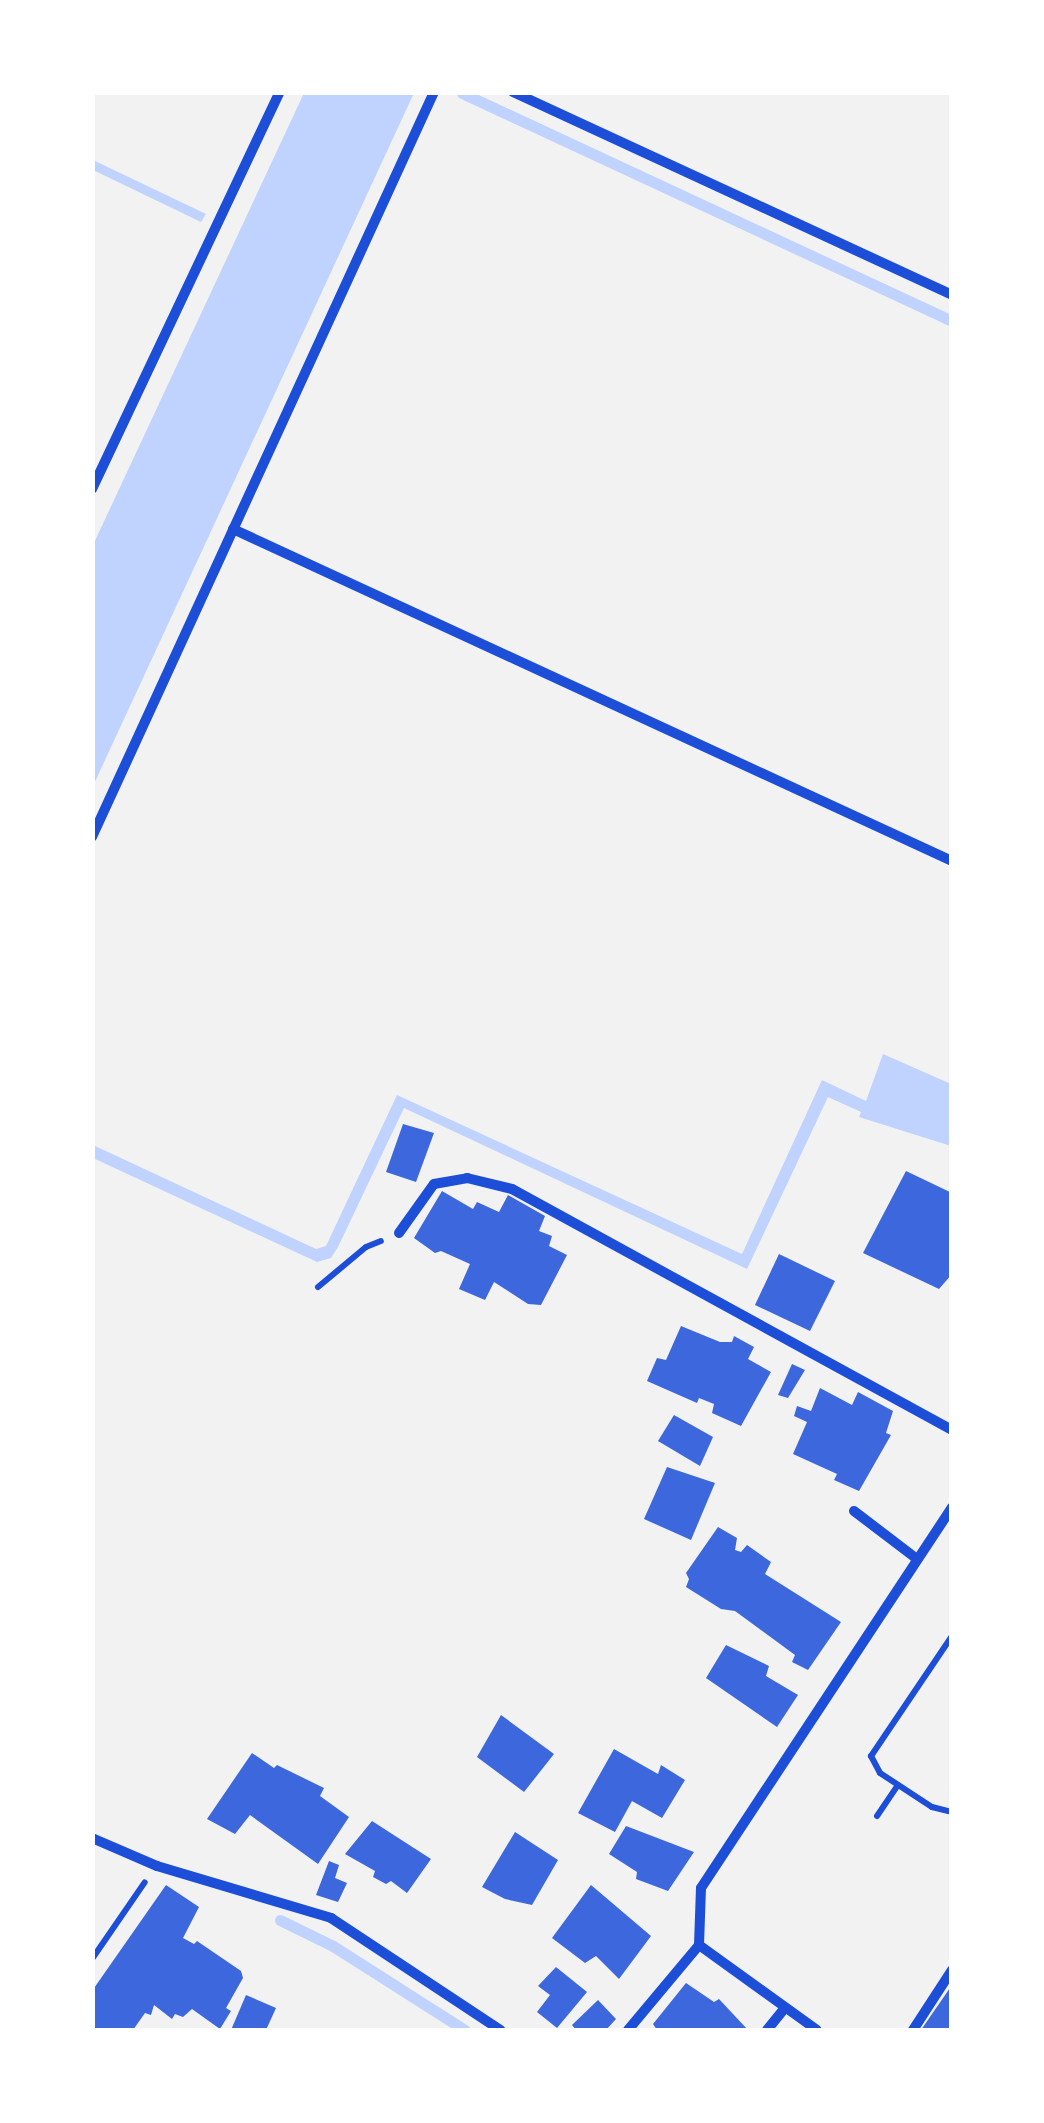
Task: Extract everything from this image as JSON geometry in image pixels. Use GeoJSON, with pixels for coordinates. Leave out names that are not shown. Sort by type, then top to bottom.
{"type":"FeatureCollection","features":[{"type":"Feature","properties":{"kind":"street"},"geometry":{"type":"LineString","coordinates":[[92,489],[280,92]]}},
{"type":"Feature","properties":{"kind":"street"},"geometry":{"type":"LineString","coordinates":[[92,837],[434,92]]}},
{"type":"Feature","properties":{"kind":"street"},"geometry":{"type":"LineString","coordinates":[[513,92],[952,295]]}},
{"type":"Feature","properties":{"kind":"street"},"geometry":{"type":"LineString","coordinates":[[234,530],[952,861]]}},
{"type":"Feature","properties":{"kind":"street"},"geometry":{"type":"LineString","coordinates":[[399,1233],[434,1184],[467,1178],[512,1188],[952,1430]]}},
{"type":"Feature","properties":{"kind":"street"},"geometry":{"type":"LineString","coordinates":[[628,2030],[698,1946],[701,1888],[952,1508]]}},
{"type":"Feature","properties":{"kind":"street"},"geometry":{"type":"LineString","coordinates":[[854,1511],[918,1559]]}},
{"type":"Feature","properties":{"kind":"street"},"geometry":{"type":"LineString","coordinates":[[92,1838],[156,1866],[331,1918],[500,2030]]}},
{"type":"Feature","properties":{"kind":"street"},"geometry":{"type":"LineString","coordinates":[[698,1946],[817,2030]]}},
{"type":"Feature","properties":{"kind":"street"},"geometry":{"type":"LineString","coordinates":[[913,2030],[952,1970]]}},
{"type":"Feature","properties":{"kind":"street"},"geometry":{"type":"LineString","coordinates":[[767,2030],[785,2008]]}},
{"type":"Feature","properties":{"kind":"path"},"geometry":{"type":"LineString","coordinates":[[318,1287],[366,1247],[399,1233]]}},
{"type":"Feature","properties":{"kind":"path"},"geometry":{"type":"LineString","coordinates":[[952,1636],[871,1756],[880,1773],[932,1807],[952,1812]]}},
{"type":"Feature","properties":{"kind":"path"},"geometry":{"type":"LineString","coordinates":[[878,1816],[898,1784]]}},
{"type":"Feature","properties":{"kind":"path"},"geometry":{"type":"LineString","coordinates":[[92,1959],[156,1866]]}},
{"type":"Feature","properties":{"kind":"water"},"geometry":{"type":"Polygon","coordinates":[[[304,93],[414,93],[93,786],[93,545],[304,93]]]}},
{"type":"Feature","properties":{"kind":"water"},"geometry":{"type":"Polygon","coordinates":[[[93,160],[206,214],[201,222],[93,170],[93,160]]]}},
{"type":"Feature","properties":{"kind":"water"},"geometry":{"type":"Polygon","coordinates":[[[883,1054],[951,1084],[951,1146],[859,1117],[861,1112],[828,1097],[747,1269],[404,1108],[338,1247],[331,1258],[317,1262],[93,1158],[93,1145],[316,1249],[326,1246],[397,1095],[742,1254],[822,1080],[866,1101],[883,1054]]]}},
{"type":"Feature","properties":{"kind":"building"},"geometry":{"type":"Polygon","coordinates":[[[403,1124],[434,1133],[416,1182],[386,1172],[403,1124]]]}},
{"type":"Feature","properties":{"kind":"building"},"geometry":{"type":"Polygon","coordinates":[[[906,1171],[952,1193],[952,1274],[939,1289],[863,1253],[906,1171]]]}},
{"type":"Feature","properties":{"kind":"building"},"geometry":{"type":"Polygon","coordinates":[[[442,1191],[473,1209],[477,1202],[499,1212],[508,1195],[545,1216],[539,1231],[552,1236],[549,1246],[567,1255],[541,1305],[528,1304],[494,1282],[485,1300],[459,1289],[470,1264],[441,1251],[435,1253],[414,1238],[442,1191]]]}},
{"type":"Feature","properties":{"kind":"building"},"geometry":{"type":"Polygon","coordinates":[[[779,1254],[835,1281],[810,1331],[755,1305],[779,1254]]]}},
{"type":"Feature","properties":{"kind":"building"},"geometry":{"type":"Polygon","coordinates":[[[681,1326],[720,1342],[732,1342],[734,1336],[754,1347],[748,1359],[771,1372],[741,1426],[712,1413],[714,1404],[699,1398],[697,1403],[647,1381],[657,1358],[666,1360],[681,1326]]]}},
{"type":"Feature","properties":{"kind":"building"},"geometry":{"type":"Polygon","coordinates":[[[792,1364],[805,1370],[788,1398],[778,1395],[792,1364]]]}},
{"type":"Feature","properties":{"kind":"building"},"geometry":{"type":"Polygon","coordinates":[[[820,1388],[852,1405],[858,1392],[893,1411],[886,1433],[891,1435],[859,1491],[834,1480],[837,1474],[793,1454],[807,1422],[794,1416],[797,1406],[811,1411],[820,1388]]]}},
{"type":"Feature","properties":{"kind":"building"},"geometry":{"type":"Polygon","coordinates":[[[674,1415],[713,1437],[700,1466],[658,1441],[674,1415]]]}},
{"type":"Feature","properties":{"kind":"building"},"geometry":{"type":"Polygon","coordinates":[[[667,1467],[715,1483],[691,1540],[644,1519],[667,1467]]]}},
{"type":"Feature","properties":{"kind":"building"},"geometry":{"type":"Polygon","coordinates":[[[718,1527],[737,1538],[735,1550],[741,1552],[747,1545],[771,1562],[765,1574],[841,1622],[808,1670],[792,1662],[795,1655],[735,1611],[721,1609],[686,1587],[686,1573],[718,1527]]]}},
{"type":"Feature","properties":{"kind":"building"},"geometry":{"type":"Polygon","coordinates":[[[726,1645],[769,1666],[766,1676],[798,1695],[777,1727],[706,1678],[726,1645]]]}},
{"type":"Feature","properties":{"kind":"building"},"geometry":{"type":"Polygon","coordinates":[[[501,1715],[554,1754],[524,1792],[477,1757],[501,1715]]]}},
{"type":"Feature","properties":{"kind":"building"},"geometry":{"type":"Polygon","coordinates":[[[614,1749],[658,1774],[661,1765],[685,1780],[662,1818],[632,1801],[615,1832],[578,1813],[614,1749]]]}},
{"type":"Feature","properties":{"kind":"building"},"geometry":{"type":"Polygon","coordinates":[[[252,1753],[274,1768],[277,1765],[324,1788],[320,1796],[349,1817],[318,1864],[250,1815],[235,1834],[207,1819],[252,1753]]]}},
{"type":"Feature","properties":{"kind":"building"},"geometry":{"type":"Polygon","coordinates":[[[372,1821],[431,1859],[407,1893],[391,1881],[386,1884],[373,1877],[375,1871],[345,1854],[372,1821]]]}},
{"type":"Feature","properties":{"kind":"building"},"geometry":{"type":"Polygon","coordinates":[[[626,1826],[694,1852],[668,1891],[636,1879],[637,1872],[609,1854],[626,1826]]]}},
{"type":"Feature","properties":{"kind":"building"},"geometry":{"type":"Polygon","coordinates":[[[515,1832],[558,1860],[532,1905],[505,1899],[482,1887],[515,1832]]]}},
{"type":"Feature","properties":{"kind":"building"},"geometry":{"type":"Polygon","coordinates":[[[329,1861],[339,1865],[335,1878],[347,1883],[338,1902],[316,1895],[329,1861]]]}},
{"type":"Feature","properties":{"kind":"building"},"geometry":{"type":"Polygon","coordinates":[[[166,1885],[199,1907],[183,1938],[194,1944],[197,1941],[241,1971],[243,1978],[226,2008],[231,2011],[220,2029],[192,2009],[183,2017],[175,2014],[172,2019],[154,2005],[151,2015],[145,2013],[133,2030],[92,2030],[92,1991],[166,1885]]]}},
{"type":"Feature","properties":{"kind":"building"},"geometry":{"type":"Polygon","coordinates":[[[591,1885],[651,1936],[619,1979],[596,1956],[585,1963],[552,1938],[591,1885]]]}},
{"type":"Feature","properties":{"kind":"building"},"geometry":{"type":"Polygon","coordinates":[[[556,1967],[587,1992],[557,2028],[537,2012],[550,1995],[538,1986],[556,1967]]]}},
{"type":"Feature","properties":{"kind":"building"},"geometry":{"type":"Polygon","coordinates":[[[686,1983],[714,2002],[719,1999],[748,2030],[657,2030],[653,2024],[686,1983]]]}},
{"type":"Feature","properties":{"kind":"building"},"geometry":{"type":"Polygon","coordinates":[[[952,1985],[952,2030],[921,2030],[952,1985]]]}},
{"type":"Feature","properties":{"kind":"building"},"geometry":{"type":"Polygon","coordinates":[[[246,1995],[276,2008],[266,2030],[231,2030],[246,1995]]]}},
{"type":"Feature","properties":{"kind":"building"},"geometry":{"type":"Polygon","coordinates":[[[598,2000],[616,2019],[606,2030],[576,2030],[572,2025],[598,2000]]]}},
{"type":"Feature","properties":{"kind":"waterway"},"geometry":{"type":"LineString","coordinates":[[462,93],[952,321]]}},
{"type":"Feature","properties":{"kind":"waterway"},"geometry":{"type":"LineString","coordinates":[[280,1920],[333,1946],[465,2030]]}}]}
